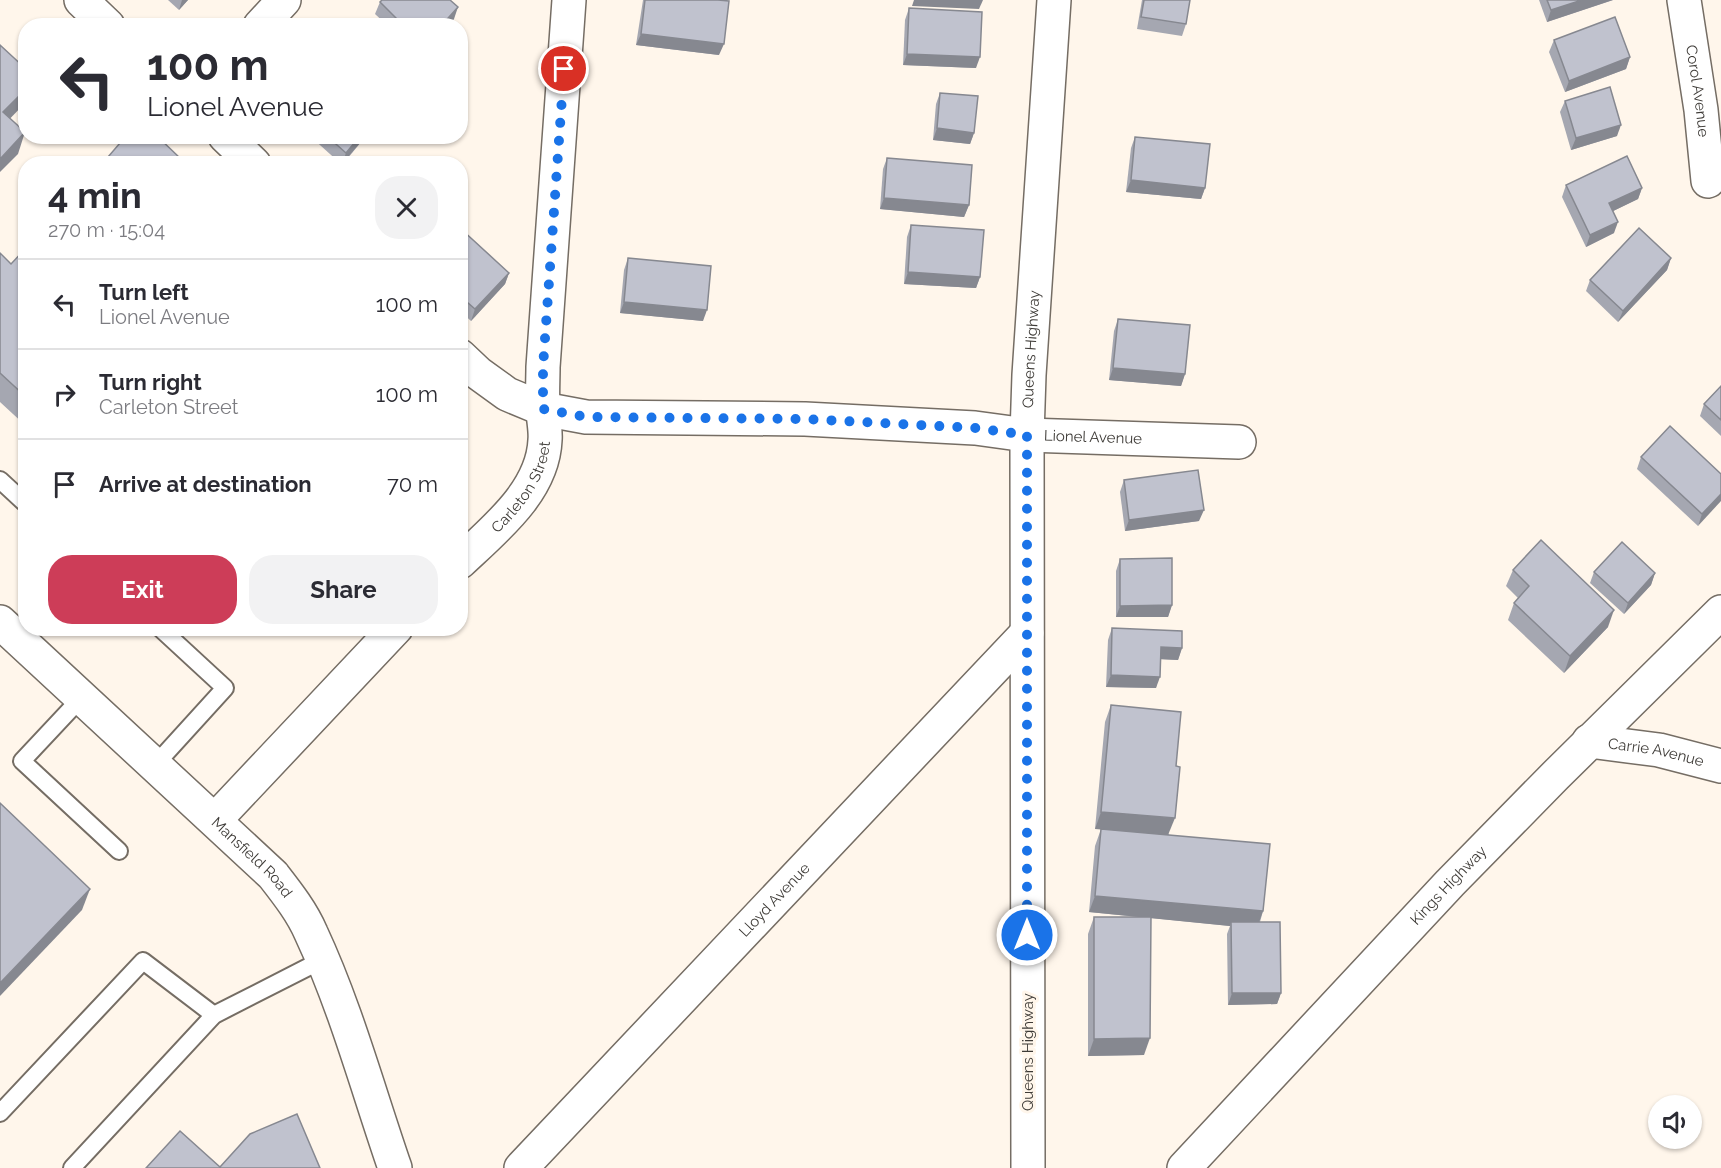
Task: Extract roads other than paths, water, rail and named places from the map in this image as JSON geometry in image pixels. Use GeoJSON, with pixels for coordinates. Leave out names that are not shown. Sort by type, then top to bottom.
{"type":"FeatureCollection","features":[{"type":"Feature","properties":{"kind":"street"},"geometry":{"type":"LineString","coordinates":[[81,0],[100,18]]}},
{"type":"Feature","properties":{"kind":"street"},"geometry":{"type":"LineString","coordinates":[[267,18],[284,0]]}},
{"type":"Feature","properties":{"kind":"street","name":"Carleton Street"},"geometry":{"type":"LineString","coordinates":[[468,555],[507,519],[529,489],[543,455],[545,439],[544,355],[569,0]]}},
{"type":"Feature","properties":{"kind":"street","name":"Queens Highway"},"geometry":{"type":"LineString","coordinates":[[1028,1168],[1027,435],[1054,0]]}},
{"type":"Feature","properties":{"kind":"street","name":"Corol Avenue"},"geometry":{"type":"LineString","coordinates":[[1684,0],[1701,110],[1708,181]]}},
{"type":"Feature","properties":{"kind":"street"},"geometry":{"type":"LineString","coordinates":[[233,144],[246,156]]}},
{"type":"Feature","properties":{"kind":"street","name":"Lionel Avenue"},"geometry":{"type":"LineString","coordinates":[[468,363],[507,394],[543,409],[586,417],[805,419],[975,428],[1027,435],[1239,442]]}},
{"type":"Feature","properties":{"kind":"street","name":"Kings Highway"},"geometry":{"type":"LineString","coordinates":[[1184,1168],[1450,883],[1721,612]]}},
{"type":"Feature","properties":{"kind":"street","name":"Mansfield Road"},"geometry":{"type":"LineString","coordinates":[[0,622],[215,820],[273,875],[287,894],[311,932],[341,1010],[395,1168]]}},
{"type":"Feature","properties":{"kind":"street","name":"Lloyd Avenue"},"geometry":{"type":"LineString","coordinates":[[521,1168],[1027,633]]}},
{"type":"Feature","properties":{"kind":"street"},"geometry":{"type":"LineString","coordinates":[[215,820],[388,636]]}},
{"type":"Feature","properties":{"kind":"street","name":"Carrie Avenue"},"geometry":{"type":"LineString","coordinates":[[1590,741],[1659,750],[1721,765]]}},
{"type":"Feature","properties":{"kind":"lane"},"geometry":{"type":"LineString","coordinates":[[0,480],[18,497]]}},
{"type":"Feature","properties":{"kind":"lane"},"geometry":{"type":"LineString","coordinates":[[155,765],[225,688],[169,636]]}},
{"type":"Feature","properties":{"kind":"lane"},"geometry":{"type":"LineString","coordinates":[[82,698],[21,761],[119,850]]}},
{"type":"Feature","properties":{"kind":"lane"},"geometry":{"type":"LineString","coordinates":[[72,1168],[214,1015],[322,960]]}},
{"type":"Feature","properties":{"kind":"lane"},"geometry":{"type":"LineString","coordinates":[[0,1113],[143,961],[214,1015]]}}]}
